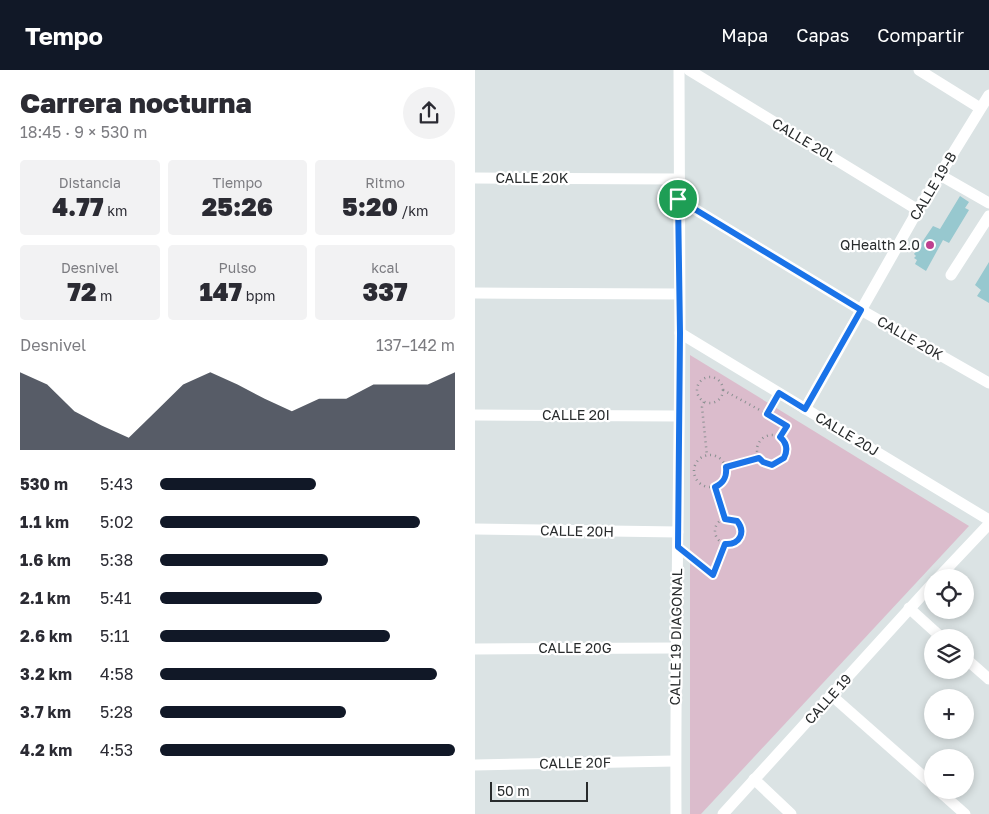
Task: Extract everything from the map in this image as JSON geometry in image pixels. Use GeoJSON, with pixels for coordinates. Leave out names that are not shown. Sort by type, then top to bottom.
{"type":"FeatureCollection","features":[{"type":"Feature","properties":{"kind":"street","name":"CALLE 19 DIAGONAL"},"geometry":{"type":"LineString","coordinates":[[676,814],[675,648],[680,333],[679,70]]}},
{"type":"Feature","properties":{"kind":"street","name":"CALLE 20L"},"geometry":{"type":"LineString","coordinates":[[689,70],[918,210]]}},
{"type":"Feature","properties":{"kind":"street"},"geometry":{"type":"LineString","coordinates":[[919,70],[980,108]]}},
{"type":"Feature","properties":{"kind":"street","name":"CALLE 19-B"},"geometry":{"type":"LineString","coordinates":[[805,409],[918,210],[989,96]]}},
{"type":"Feature","properties":{"kind":"street"},"geometry":{"type":"LineString","coordinates":[[940,175],[989,203]]}},
{"type":"Feature","properties":{"kind":"street","name":"CALLE 20K"},"geometry":{"type":"LineString","coordinates":[[475,178],[679,179]]}},
{"type":"Feature","properties":{"kind":"street","name":"CALLE 20K"},"geometry":{"type":"LineString","coordinates":[[678,199],[861,310],[989,383]]}},
{"type":"Feature","properties":{"kind":"street"},"geometry":{"type":"LineString","coordinates":[[951,275],[989,216]]}},
{"type":"Feature","properties":{"kind":"street"},"geometry":{"type":"LineString","coordinates":[[475,293],[679,294]]}},
{"type":"Feature","properties":{"kind":"street","name":"CALLE 20J"},"geometry":{"type":"LineString","coordinates":[[680,333],[989,520]]}},
{"type":"Feature","properties":{"kind":"street","name":"CALLE 20I"},"geometry":{"type":"LineString","coordinates":[[475,415],[678,416]]}},
{"type":"Feature","properties":{"kind":"street"},"geometry":{"type":"LineString","coordinates":[[946,569],[989,524]]}},
{"type":"Feature","properties":{"kind":"street","name":"CALLE 20H"},"geometry":{"type":"LineString","coordinates":[[475,529],[678,532]]}},
{"type":"Feature","properties":{"kind":"street","name":"CALLE 19"},"geometry":{"type":"LineString","coordinates":[[723,814],[924,592]]}},
{"type":"Feature","properties":{"kind":"street"},"geometry":{"type":"LineString","coordinates":[[909,608],[932,629]]}},
{"type":"Feature","properties":{"kind":"street","name":"CALLE 20G"},"geometry":{"type":"LineString","coordinates":[[475,649],[675,648]]}},
{"type":"Feature","properties":{"kind":"street"},"geometry":{"type":"LineString","coordinates":[[974,666],[989,679]]}},
{"type":"Feature","properties":{"kind":"street"},"geometry":{"type":"LineString","coordinates":[[831,695],[924,777]]}},
{"type":"Feature","properties":{"kind":"street","name":"CALLE 20F"},"geometry":{"type":"LineString","coordinates":[[475,765],[675,761]]}},
{"type":"Feature","properties":{"kind":"street"},"geometry":{"type":"LineString","coordinates":[[754,779],[791,814]]}},
{"type":"Feature","properties":{"kind":"street"},"geometry":{"type":"LineString","coordinates":[[948,799],[965,814]]}},
{"type":"Feature","properties":{"kind":"path"},"geometry":{"type":"LineString","coordinates":[[711,377],[721,383],[723,390],[722,396],[717,402],[704,402],[700,400],[697,391],[699,382],[702,379],[711,377]]}},
{"type":"Feature","properties":{"kind":"path"},"geometry":{"type":"LineString","coordinates":[[723,390],[787,426],[780,437]]}},
{"type":"Feature","properties":{"kind":"path"},"geometry":{"type":"LineString","coordinates":[[767,414],[779,393]]}},
{"type":"Feature","properties":{"kind":"path"},"geometry":{"type":"LineString","coordinates":[[704,402],[702,407],[707,456]]}},
{"type":"Feature","properties":{"kind":"path"},"geometry":{"type":"LineString","coordinates":[[770,435],[780,437],[787,449],[781,462],[768,464],[759,458],[757,448],[761,439],[770,435]]}},
{"type":"Feature","properties":{"kind":"path"},"geometry":{"type":"LineString","coordinates":[[707,456],[715,456],[726,467],[723,481],[715,487],[705,487],[700,484],[694,474],[699,459],[707,456]]}},
{"type":"Feature","properties":{"kind":"path"},"geometry":{"type":"LineString","coordinates":[[726,467],[759,458]]}},
{"type":"Feature","properties":{"kind":"path"},"geometry":{"type":"LineString","coordinates":[[715,487],[725,519]]}},
{"type":"Feature","properties":{"kind":"path"},"geometry":{"type":"LineString","coordinates":[[725,519],[737,521],[741,528],[740,537],[734,543],[725,544],[718,539],[715,531],[718,524],[725,519]]}},
{"type":"Feature","properties":{"kind":"path"},"geometry":{"type":"LineString","coordinates":[[678,547],[713,575],[725,544]]}},
{"type":"Feature","properties":{"kind":"shaded area"},"geometry":{"type":"Polygon","coordinates":[[[690,355],[969,526],[929,569],[924,569],[924,574],[701,814],[690,814],[690,355]]]}},
{"type":"Feature","properties":{"kind":"building"},"geometry":{"type":"Polygon","coordinates":[[[960,196],[969,202],[965,208],[969,210],[949,243],[943,240],[926,271],[915,264],[917,260],[914,258],[916,256],[914,254],[933,226],[940,229],[960,196]]]}},
{"type":"Feature","properties":{"kind":"building"},"geometry":{"type":"Polygon","coordinates":[[[989,262],[989,303],[977,296],[981,290],[975,285],[989,262]]]}},
{"type":"Feature","properties":{"kind":"place","name":"QHealth 2.0"},"geometry":{"type":"Point","coordinates":[930,245]}},
{"type":"Feature","properties":{"kind":"route"},"geometry":{"type":"LineString","coordinates":[[678,199],[861,310],[805,409],[779,393],[767,414],[787,426],[780,437],[787,449],[781,462],[772,465],[763,462],[759,458],[726,467],[723,481],[715,487],[725,519],[729,518],[737,521],[740,524],[741,533],[737,541],[725,544],[713,575],[678,547],[680,333],[678,199]]}}]}
